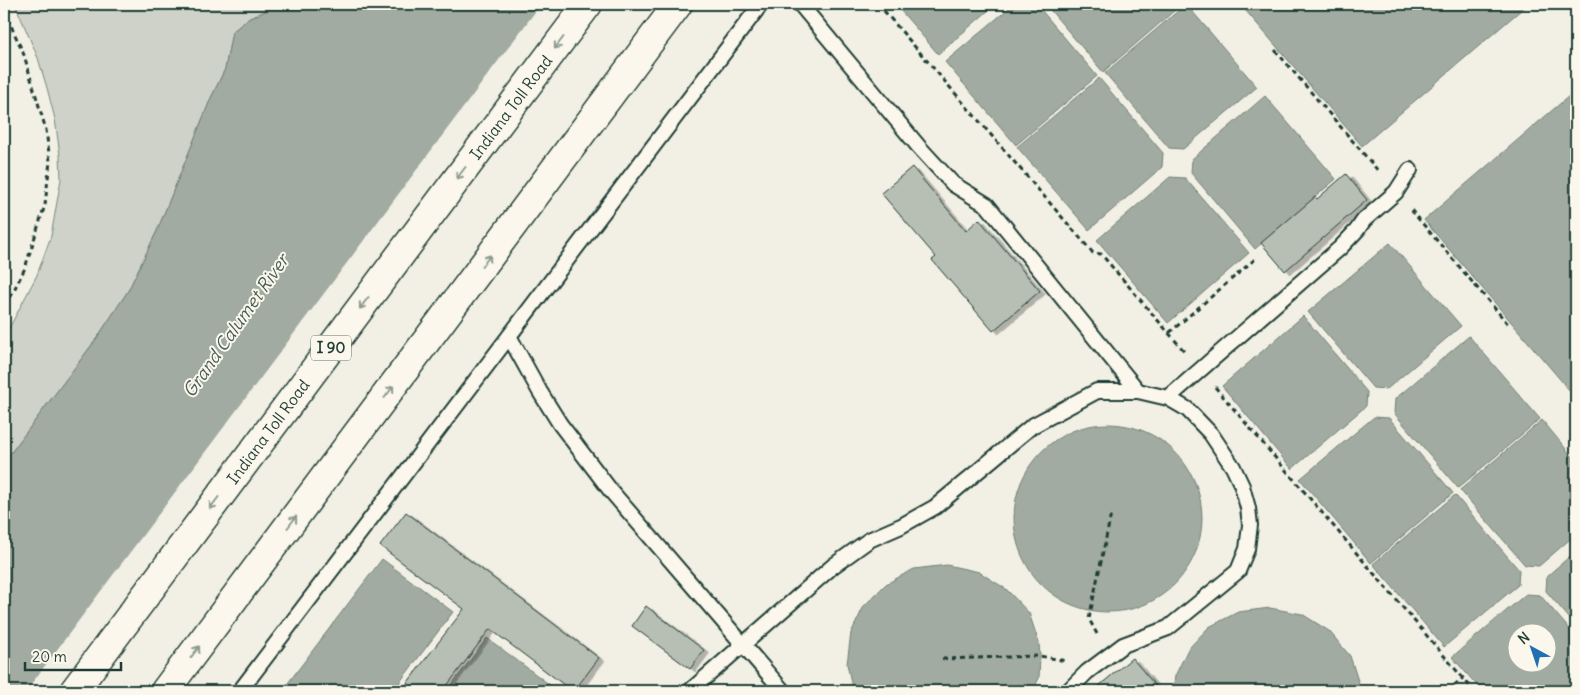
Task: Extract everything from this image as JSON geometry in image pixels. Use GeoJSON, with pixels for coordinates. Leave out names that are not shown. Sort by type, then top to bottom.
{"type":"FeatureCollection","features":[{"type":"Feature","properties":{"kind":"highway","name":"Indiana Toll Road"},"geometry":{"type":"LineString","coordinates":[[74,691],[588,4]]}},
{"type":"Feature","properties":{"kind":"highway"},"geometry":{"type":"LineString","coordinates":[[166,691],[678,4]]}},
{"type":"Feature","properties":{"kind":"lane"},"geometry":{"type":"LineString","coordinates":[[240,691],[761,4]]}},
{"type":"Feature","properties":{"kind":"lane"},"geometry":{"type":"LineString","coordinates":[[800,4],[919,147],[953,184],[987,204],[1138,391]]}},
{"type":"Feature","properties":{"kind":"lane"},"geometry":{"type":"LineString","coordinates":[[1168,398],[1340,248],[1364,220],[1396,192],[1410,170]]}},
{"type":"Feature","properties":{"kind":"lane"},"geometry":{"type":"LineString","coordinates":[[509,336],[540,392],[572,441],[611,491],[783,691]]}},
{"type":"Feature","properties":{"kind":"lane"},"geometry":{"type":"LineString","coordinates":[[690,691],[833,566],[869,540],[902,526],[934,507],[1032,426],[1097,391],[1138,391],[1168,398],[1187,409],[1211,434],[1233,467],[1242,486],[1248,508],[1250,525],[1247,549],[1238,571],[1168,628],[1123,645],[1087,672],[1068,691]]}},
{"type":"Feature","properties":{"kind":"path"},"geometry":{"type":"LineString","coordinates":[[878,4],[1093,254],[1101,254],[1474,691]]}},
{"type":"Feature","properties":{"kind":"path"},"geometry":{"type":"LineString","coordinates":[[4,10],[24,55],[46,130],[50,161],[45,205],[26,268],[4,310]]}},
{"type":"Feature","properties":{"kind":"path"},"geometry":{"type":"LineString","coordinates":[[1275,50],[1366,157]]}},
{"type":"Feature","properties":{"kind":"path"},"geometry":{"type":"LineString","coordinates":[[1414,214],[1508,324]]}},
{"type":"Feature","properties":{"kind":"path"},"geometry":{"type":"LineString","coordinates":[[1169,333],[1255,259]]}},
{"type":"Feature","properties":{"kind":"path"},"geometry":{"type":"LineString","coordinates":[[1091,612],[1111,514]]}},
{"type":"Feature","properties":{"kind":"path"},"geometry":{"type":"LineString","coordinates":[[942,659],[1040,656]]}},
{"type":"Feature","properties":{"kind":"path"},"geometry":{"type":"LineString","coordinates":[[1447,691],[1462,678]]}},
{"type":"Feature","properties":{"kind":"path"},"geometry":{"type":"LineString","coordinates":[[613,686],[618,691]]}},
{"type":"Feature","properties":{"kind":"shaded area"},"geometry":{"type":"Polygon","coordinates":[[[15,4],[281,4],[248,19],[232,32],[225,69],[211,98],[157,231],[128,291],[97,338],[4,462],[4,338],[37,275],[51,236],[61,179],[55,119],[47,88],[38,58],[15,4]]]}},
{"type":"Feature","properties":{"kind":"water","name":"Grand Calumet River"},"geometry":{"type":"Polygon","coordinates":[[[281,4],[561,4],[45,691],[4,691],[4,462],[97,338],[128,291],[157,231],[211,98],[225,69],[232,32],[248,19],[281,4]]]}},
{"type":"Feature","properties":{"kind":"water"},"geometry":{"type":"Polygon","coordinates":[[[895,4],[996,4],[938,54],[895,4]]]}},
{"type":"Feature","properties":{"kind":"water"},"geometry":{"type":"Polygon","coordinates":[[[1014,4],[1036,4],[1097,76],[1016,145],[945,62],[1014,4]]]}},
{"type":"Feature","properties":{"kind":"water"},"geometry":{"type":"Polygon","coordinates":[[[1045,4],[1182,4],[1103,72],[1045,4]]]}},
{"type":"Feature","properties":{"kind":"water"},"geometry":{"type":"Polygon","coordinates":[[[1186,4],[1257,87],[1183,149],[1169,148],[1105,73],[1186,4]]]}},
{"type":"Feature","properties":{"kind":"water"},"geometry":{"type":"Polygon","coordinates":[[[1240,4],[1528,4],[1362,146],[1240,4]]]}},
{"type":"Feature","properties":{"kind":"water"},"geometry":{"type":"Polygon","coordinates":[[[1099,78],[1163,153],[1162,167],[1089,230],[1017,147],[1099,78]]]}},
{"type":"Feature","properties":{"kind":"water"},"geometry":{"type":"Polygon","coordinates":[[[1576,90],[1576,398],[1424,220],[1576,90]]]}},
{"type":"Feature","properties":{"kind":"water"},"geometry":{"type":"Polygon","coordinates":[[[1265,96],[1336,179],[1255,249],[1191,173],[1192,159],[1265,96]]]}},
{"type":"Feature","properties":{"kind":"water"},"geometry":{"type":"Polygon","coordinates":[[[1170,177],[1185,178],[1249,253],[1168,323],[1097,240],[1170,177]]]}},
{"type":"Feature","properties":{"kind":"water"},"geometry":{"type":"Polygon","coordinates":[[[1390,243],[1461,326],[1387,389],[1373,388],[1308,312],[1390,243]]]}},
{"type":"Feature","properties":{"kind":"water"},"geometry":{"type":"Polygon","coordinates":[[[1303,316],[1367,392],[1366,406],[1292,469],[1222,386],[1303,316]]]}},
{"type":"Feature","properties":{"kind":"water"},"geometry":{"type":"Polygon","coordinates":[[[1469,336],[1540,419],[1458,488],[1394,413],[1395,399],[1469,336]]]}},
{"type":"Feature","properties":{"kind":"water"},"geometry":{"type":"Polygon","coordinates":[[[1374,417],[1389,418],[1453,493],[1371,563],[1300,479],[1374,417]]]}},
{"type":"Feature","properties":{"kind":"water"},"geometry":{"type":"Polygon","coordinates":[[[1542,420],[1576,461],[1576,534],[1539,566],[1525,565],[1460,490],[1542,420]]]}},
{"type":"Feature","properties":{"kind":"water"},"geometry":{"type":"Polygon","coordinates":[[[1117,424],[1126,425],[1153,435],[1175,451],[1187,466],[1195,482],[1201,500],[1201,536],[1195,554],[1187,570],[1175,585],[1160,597],[1144,605],[1126,611],[1099,612],[1090,611],[1063,601],[1048,591],[1035,578],[1025,563],[1015,536],[1014,509],[1015,500],[1025,473],[1035,458],[1048,445],[1063,435],[1090,425],[1117,424]]]}},
{"type":"Feature","properties":{"kind":"water"},"geometry":{"type":"Polygon","coordinates":[[[1455,495],[1519,570],[1518,585],[1444,647],[1373,564],[1455,495]]]}},
{"type":"Feature","properties":{"kind":"water"},"geometry":{"type":"Polygon","coordinates":[[[1576,551],[1576,626],[1546,591],[1547,576],[1576,551]]]}},
{"type":"Feature","properties":{"kind":"water"},"geometry":{"type":"Polygon","coordinates":[[[382,559],[453,612],[393,691],[282,691],[382,559]]]}},
{"type":"Feature","properties":{"kind":"water"},"geometry":{"type":"Polygon","coordinates":[[[947,565],[979,572],[1006,589],[1029,613],[1039,643],[1040,656],[1039,678],[1033,691],[853,691],[847,664],[851,633],[864,606],[886,584],[914,569],[947,565]]]}},
{"type":"Feature","properties":{"kind":"water"},"geometry":{"type":"Polygon","coordinates":[[[1526,594],[1540,595],[1576,637],[1576,691],[1482,691],[1452,657],[1526,594]]]}},
{"type":"Feature","properties":{"kind":"water"},"geometry":{"type":"Polygon","coordinates":[[[1270,608],[1302,614],[1329,631],[1350,656],[1360,691],[1173,691],[1175,676],[1188,649],[1209,627],[1238,612],[1270,608]]]}},
{"type":"Feature","properties":{"kind":"water"},"geometry":{"type":"Polygon","coordinates":[[[487,638],[558,691],[447,691],[487,638]]]}},
{"type":"Feature","properties":{"kind":"pier"},"geometry":{"type":"Polygon","coordinates":[[[541,4],[563,4],[212,477],[48,691],[26,691],[541,4]]]}},
{"type":"Feature","properties":{"kind":"building"},"geometry":{"type":"Polygon","coordinates":[[[912,167],[966,231],[979,219],[1040,291],[993,331],[932,260],[936,257],[881,193],[912,167]]]}},
{"type":"Feature","properties":{"kind":"building"},"geometry":{"type":"Polygon","coordinates":[[[1346,174],[1367,200],[1285,271],[1261,243],[1315,197],[1317,199],[1346,174]]]}},
{"type":"Feature","properties":{"kind":"building"},"geometry":{"type":"Polygon","coordinates":[[[406,512],[599,658],[574,691],[490,629],[443,691],[401,691],[464,609],[380,546],[406,512]]]}},
{"type":"Feature","properties":{"kind":"building"},"geometry":{"type":"Polygon","coordinates":[[[646,606],[704,650],[690,669],[632,626],[646,606]]]}},
{"type":"Feature","properties":{"kind":"building"},"geometry":{"type":"Polygon","coordinates":[[[1132,658],[1160,691],[1093,691],[1132,658]]]}}]}
